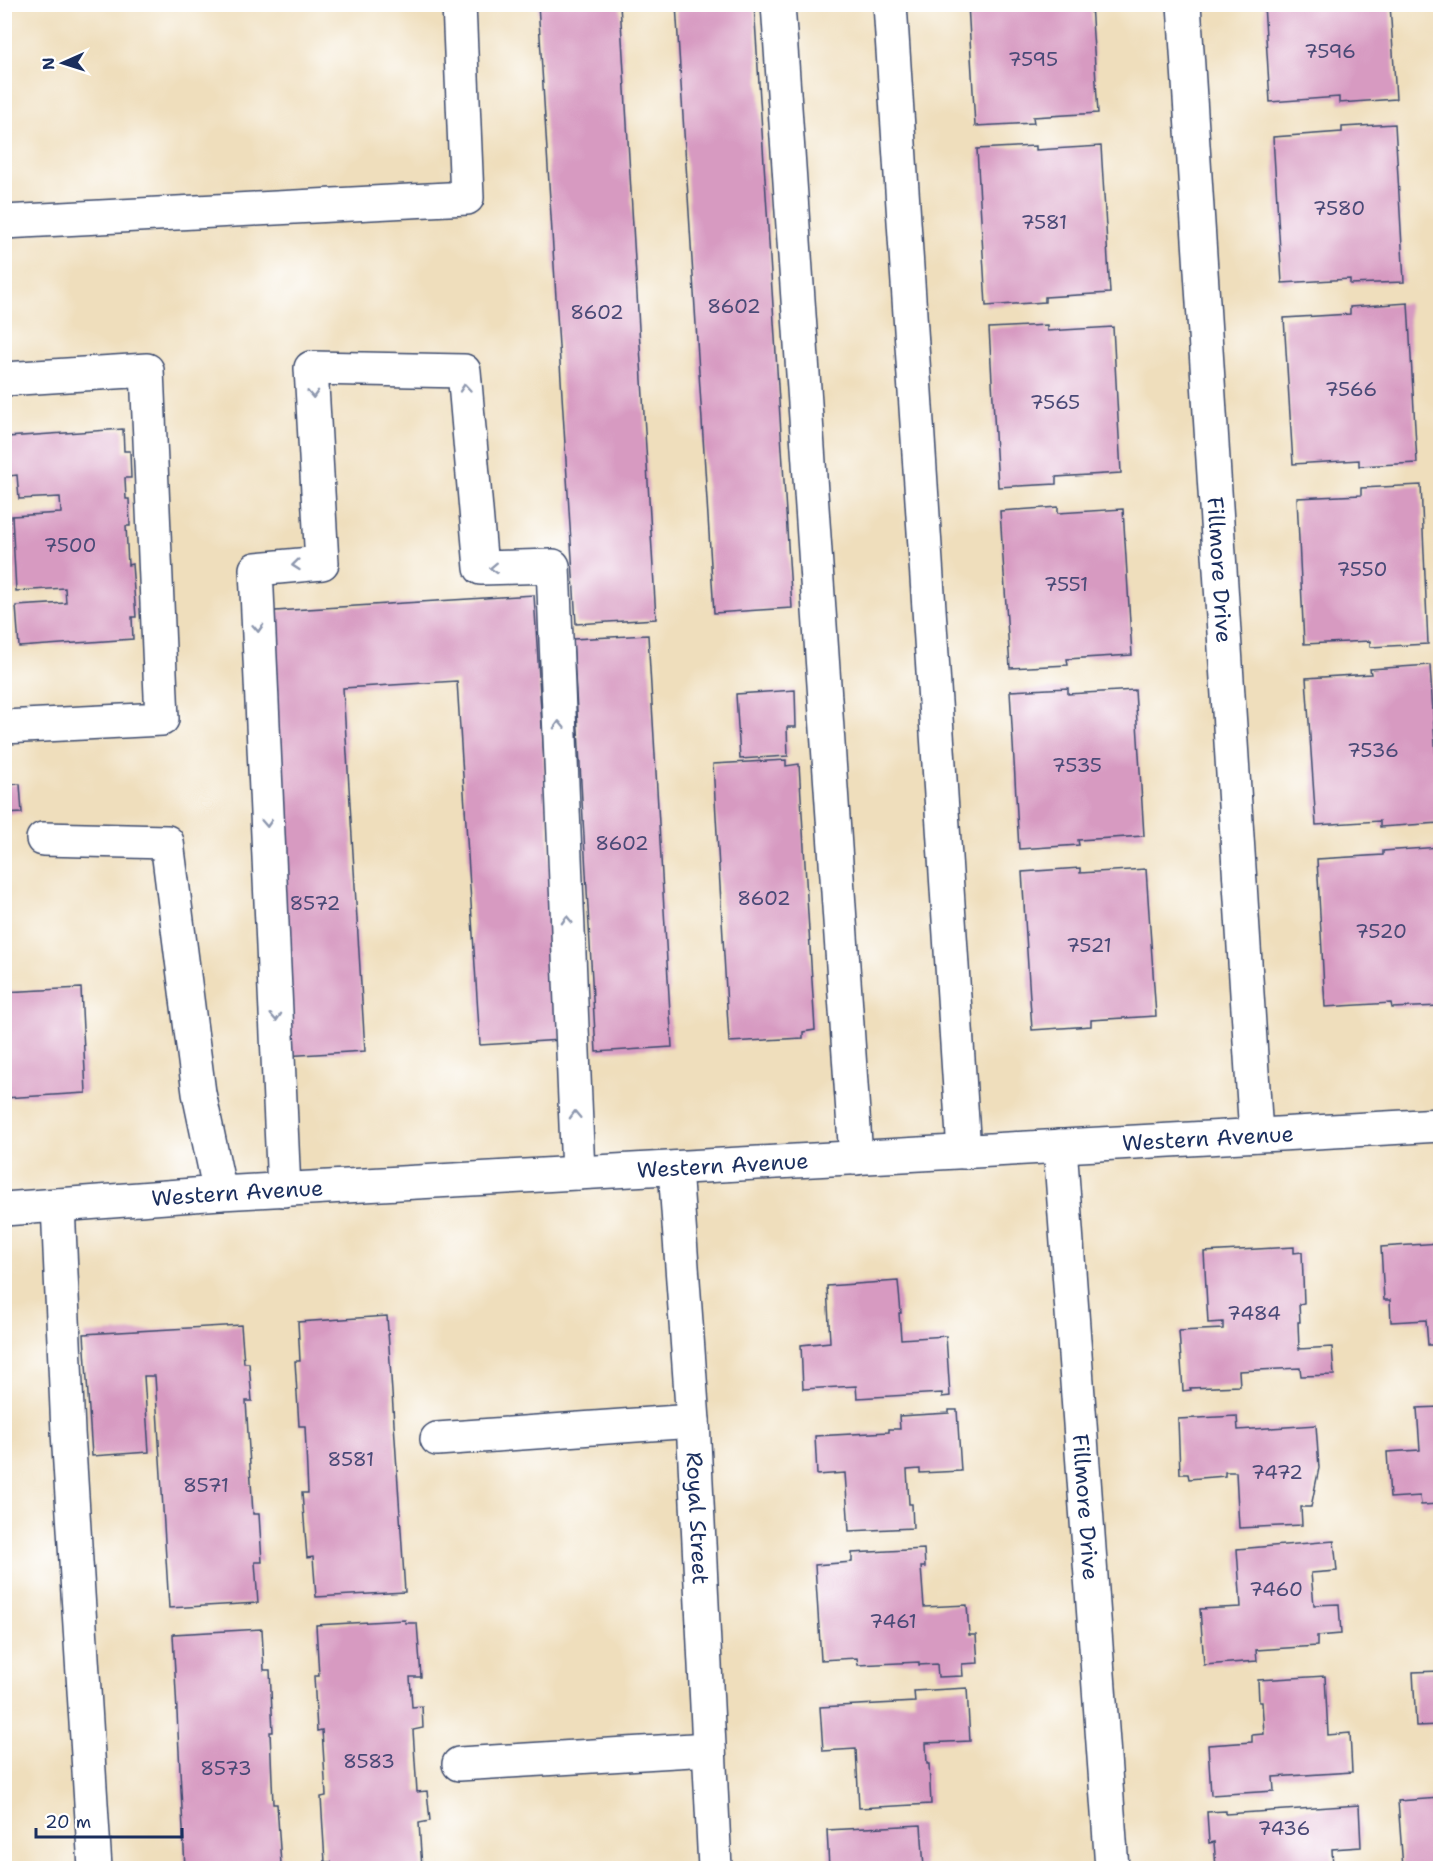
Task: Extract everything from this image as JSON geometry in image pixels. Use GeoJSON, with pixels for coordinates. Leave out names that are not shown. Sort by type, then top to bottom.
{"type":"FeatureCollection","features":[{"type":"Feature","properties":{"kind":"street"},"geometry":{"type":"LineString","coordinates":[[4,222],[467,198],[459,4]]}},
{"type":"Feature","properties":{"kind":"street"},"geometry":{"type":"LineString","coordinates":[[778,4],[856,1158]]}},
{"type":"Feature","properties":{"kind":"street"},"geometry":{"type":"LineString","coordinates":[[890,4],[964,1152]]}},
{"type":"Feature","properties":{"kind":"street","name":"Fillmore Drive"},"geometry":{"type":"LineString","coordinates":[[1184,4],[1256,1135]]}},
{"type":"Feature","properties":{"kind":"street"},"geometry":{"type":"LineString","coordinates":[[284,1190],[256,569],[322,563],[311,368],[464,371],[481,568],[552,566],[578,1173]]}},
{"type":"Feature","properties":{"kind":"street"},"geometry":{"type":"LineString","coordinates":[[4,379],[147,370],[162,719],[4,727]]}},
{"type":"Feature","properties":{"kind":"street"},"geometry":{"type":"LineString","coordinates":[[43,838],[167,842],[199,1093],[220,1193]]}},
{"type":"Feature","properties":{"kind":"street","name":"Western Avenue"},"geometry":{"type":"LineString","coordinates":[[4,1209],[220,1193],[1440,1125]]}},
{"type":"Feature","properties":{"kind":"street","name":"Fillmore Drive"},"geometry":{"type":"LineString","coordinates":[[1060,1146],[1112,1869]]}},
{"type":"Feature","properties":{"kind":"street","name":"Royal Street"},"geometry":{"type":"LineString","coordinates":[[675,1168],[693,1421],[715,1869]]}},
{"type":"Feature","properties":{"kind":"street"},"geometry":{"type":"LineString","coordinates":[[58,1205],[68,1432],[95,1869]]}},
{"type":"Feature","properties":{"kind":"street"},"geometry":{"type":"LineString","coordinates":[[437,1439],[693,1421]]}},
{"type":"Feature","properties":{"kind":"street"},"geometry":{"type":"LineString","coordinates":[[459,1764],[709,1749]]}},
{"type":"Feature","properties":{"kind":"building"},"geometry":{"type":"Polygon","coordinates":[[[538,4],[620,4],[656,619],[576,624],[538,4]]]}},
{"type":"Feature","properties":{"kind":"building"},"geometry":{"type":"Polygon","coordinates":[[[676,4],[754,4],[792,608],[714,613],[676,4]]]}},
{"type":"Feature","properties":{"kind":"building"},"geometry":{"type":"Polygon","coordinates":[[[968,4],[1091,4],[1098,113],[1033,117],[1034,123],[975,126],[968,4]]]}},
{"type":"Feature","properties":{"kind":"building"},"geometry":{"type":"Polygon","coordinates":[[[1264,4],[1390,4],[1396,99],[1339,103],[1339,97],[1270,102],[1264,4]]]}},
{"type":"Feature","properties":{"kind":"building"},"geometry":{"type":"Polygon","coordinates":[[[1395,124],[1404,282],[1350,284],[1350,279],[1282,283],[1273,137],[1342,132],[1342,127],[1395,124]]]}},
{"type":"Feature","properties":{"kind":"building"},"geometry":{"type":"Polygon","coordinates":[[[1036,146],[1036,150],[1101,146],[1110,293],[1045,297],[1045,302],[986,306],[977,149],[1036,146]]]}},
{"type":"Feature","properties":{"kind":"building"},"geometry":{"type":"Polygon","coordinates":[[[1408,303],[1417,463],[1359,466],[1359,460],[1293,464],[1284,318],[1350,314],[1350,307],[1408,303]]]}},
{"type":"Feature","properties":{"kind":"building"},"geometry":{"type":"Polygon","coordinates":[[[1047,325],[1047,331],[1113,327],[1121,473],[1056,477],[1056,484],[998,487],[989,328],[1047,325]]]}},
{"type":"Feature","properties":{"kind":"building"},"geometry":{"type":"Polygon","coordinates":[[[123,429],[124,451],[130,451],[131,478],[125,478],[126,499],[129,499],[130,526],[126,526],[128,565],[132,564],[136,617],[132,617],[133,639],[19,647],[16,606],[66,603],[65,588],[16,591],[12,516],[61,513],[60,497],[19,499],[17,475],[9,476],[7,437],[123,429]]]}},
{"type":"Feature","properties":{"kind":"building"},"geometry":{"type":"Polygon","coordinates":[[[1421,485],[1428,644],[1370,647],[1370,641],[1304,644],[1297,498],[1361,495],[1361,488],[1421,485]]]}},
{"type":"Feature","properties":{"kind":"building"},"geometry":{"type":"Polygon","coordinates":[[[1058,507],[1058,513],[1123,509],[1132,655],[1067,659],[1068,665],[1010,668],[1000,511],[1058,507]]]}},
{"type":"Feature","properties":{"kind":"building"},"geometry":{"type":"Polygon","coordinates":[[[534,595],[561,1040],[480,1045],[457,681],[343,688],[365,1051],[284,1056],[259,612],[534,595]]]}},
{"type":"Feature","properties":{"kind":"building"},"geometry":{"type":"Polygon","coordinates":[[[648,635],[672,1047],[596,1052],[573,639],[648,635]]]}},
{"type":"Feature","properties":{"kind":"building"},"geometry":{"type":"Polygon","coordinates":[[[1430,665],[1440,823],[1380,827],[1380,821],[1316,825],[1306,678],[1371,674],[1370,669],[1430,665]]]}},
{"type":"Feature","properties":{"kind":"building"},"geometry":{"type":"Polygon","coordinates":[[[1068,688],[1068,694],[1135,690],[1144,836],[1078,840],[1079,845],[1019,849],[1010,691],[1068,688]]]}},
{"type":"Feature","properties":{"kind":"building"},"geometry":{"type":"Polygon","coordinates":[[[795,690],[796,727],[787,727],[788,756],[740,759],[736,694],[795,690]]]}},
{"type":"Feature","properties":{"kind":"building"},"geometry":{"type":"Polygon","coordinates":[[[786,760],[786,766],[799,764],[815,1030],[803,1032],[803,1038],[729,1042],[713,764],[786,760]]]}},
{"type":"Feature","properties":{"kind":"building"},"geometry":{"type":"Polygon","coordinates":[[[20,784],[22,813],[4,814],[4,785],[20,784]]]}},
{"type":"Feature","properties":{"kind":"building"},"geometry":{"type":"Polygon","coordinates":[[[1440,847],[1440,1006],[1392,1008],[1391,1003],[1325,1007],[1317,859],[1383,855],[1383,851],[1440,847]]]}},
{"type":"Feature","properties":{"kind":"building"},"geometry":{"type":"Polygon","coordinates":[[[1080,868],[1080,873],[1146,869],[1156,1016],[1091,1020],[1091,1026],[1032,1030],[1022,872],[1080,868]]]}},
{"type":"Feature","properties":{"kind":"building"},"geometry":{"type":"Polygon","coordinates":[[[81,988],[86,1093],[4,1098],[4,992],[81,988]]]}},
{"type":"Feature","properties":{"kind":"building"},"geometry":{"type":"Polygon","coordinates":[[[1440,1243],[1440,1345],[1428,1345],[1426,1320],[1391,1322],[1390,1300],[1384,1300],[1381,1247],[1440,1243]]]}},
{"type":"Feature","properties":{"kind":"building"},"geometry":{"type":"Polygon","coordinates":[[[1294,1247],[1294,1253],[1302,1252],[1304,1303],[1299,1304],[1299,1349],[1332,1347],[1334,1375],[1301,1376],[1300,1368],[1239,1371],[1240,1386],[1190,1388],[1191,1390],[1183,1391],[1179,1331],[1223,1329],[1223,1322],[1208,1323],[1204,1252],[1294,1247]]]}},
{"type":"Feature","properties":{"kind":"building"},"geometry":{"type":"Polygon","coordinates":[[[898,1281],[901,1339],[946,1336],[950,1396],[942,1397],[942,1393],[857,1398],[856,1386],[803,1389],[801,1345],[830,1342],[827,1286],[898,1281]]]}},
{"type":"Feature","properties":{"kind":"building"},"geometry":{"type":"Polygon","coordinates":[[[387,1316],[405,1592],[316,1597],[313,1557],[307,1558],[302,1493],[308,1493],[305,1426],[299,1426],[295,1361],[300,1361],[298,1322],[387,1316]]]}},
{"type":"Feature","properties":{"kind":"building"},"geometry":{"type":"Polygon","coordinates":[[[241,1325],[244,1363],[249,1363],[252,1401],[246,1401],[253,1514],[259,1514],[262,1562],[255,1562],[258,1603],[169,1608],[155,1376],[144,1376],[149,1452],[92,1456],[84,1334],[241,1325]]]}},
{"type":"Feature","properties":{"kind":"building"},"geometry":{"type":"Polygon","coordinates":[[[1440,1407],[1440,1504],[1421,1505],[1420,1496],[1390,1498],[1387,1452],[1420,1450],[1417,1408],[1440,1407]]]}},
{"type":"Feature","properties":{"kind":"building"},"geometry":{"type":"Polygon","coordinates":[[[949,1410],[957,1410],[961,1471],[920,1473],[920,1469],[907,1470],[913,1528],[849,1531],[845,1473],[817,1475],[815,1436],[889,1432],[889,1429],[900,1429],[899,1416],[949,1413],[949,1410]]]}},
{"type":"Feature","properties":{"kind":"building"},"geometry":{"type":"Polygon","coordinates":[[[1237,1416],[1238,1430],[1316,1425],[1319,1468],[1311,1507],[1301,1507],[1302,1525],[1239,1528],[1236,1472],[1225,1472],[1225,1476],[1189,1479],[1188,1474],[1180,1474],[1178,1419],[1237,1416]]]}},
{"type":"Feature","properties":{"kind":"building"},"geometry":{"type":"Polygon","coordinates":[[[1440,1539],[1440,1578],[1439,1578],[1436,1540],[1440,1539]]]}},
{"type":"Feature","properties":{"kind":"building"},"geometry":{"type":"Polygon","coordinates":[[[1334,1541],[1337,1571],[1311,1573],[1314,1605],[1339,1604],[1341,1634],[1317,1636],[1317,1646],[1256,1650],[1257,1661],[1204,1665],[1200,1609],[1241,1607],[1237,1549],[1334,1541]]]}},
{"type":"Feature","properties":{"kind":"building"},"geometry":{"type":"Polygon","coordinates":[[[924,1549],[925,1567],[921,1567],[924,1607],[967,1605],[969,1635],[976,1635],[978,1663],[962,1664],[963,1676],[938,1677],[937,1664],[919,1665],[919,1662],[858,1665],[857,1658],[821,1660],[815,1565],[852,1562],[852,1553],[924,1549]]]}},
{"type":"Feature","properties":{"kind":"building"},"geometry":{"type":"Polygon","coordinates":[[[405,1620],[406,1623],[417,1623],[421,1677],[410,1677],[412,1707],[422,1706],[423,1728],[413,1730],[417,1792],[427,1791],[430,1821],[419,1823],[422,1868],[332,1868],[331,1862],[325,1862],[321,1797],[326,1796],[322,1730],[317,1731],[314,1676],[319,1676],[316,1625],[405,1620]]]}},
{"type":"Feature","properties":{"kind":"building"},"geometry":{"type":"Polygon","coordinates":[[[262,1629],[264,1670],[270,1670],[273,1804],[277,1804],[281,1864],[276,1864],[276,1868],[185,1868],[173,1634],[262,1629]]]}},
{"type":"Feature","properties":{"kind":"building"},"geometry":{"type":"Polygon","coordinates":[[[1440,1671],[1440,1725],[1416,1726],[1413,1672],[1440,1671]]]}},
{"type":"Feature","properties":{"kind":"building"},"geometry":{"type":"Polygon","coordinates":[[[1325,1676],[1328,1735],[1350,1733],[1352,1772],[1273,1777],[1274,1791],[1211,1795],[1208,1745],[1252,1742],[1252,1735],[1264,1734],[1258,1680],[1325,1676]]]}},
{"type":"Feature","properties":{"kind":"building"},"geometry":{"type":"Polygon","coordinates":[[[967,1688],[970,1741],[926,1743],[931,1804],[859,1808],[856,1749],[823,1751],[820,1707],[915,1702],[914,1691],[967,1688]]]}},
{"type":"Feature","properties":{"kind":"building"},"geometry":{"type":"Polygon","coordinates":[[[1440,1798],[1440,1868],[1403,1868],[1398,1801],[1440,1798]]]}},
{"type":"Feature","properties":{"kind":"building"},"geometry":{"type":"Polygon","coordinates":[[[1359,1805],[1361,1847],[1332,1849],[1333,1868],[1216,1868],[1214,1842],[1209,1843],[1207,1812],[1226,1811],[1226,1814],[1359,1805]]]}},
{"type":"Feature","properties":{"kind":"building"},"geometry":{"type":"Polygon","coordinates":[[[921,1825],[924,1868],[829,1868],[827,1830],[921,1825]]]}}]}
